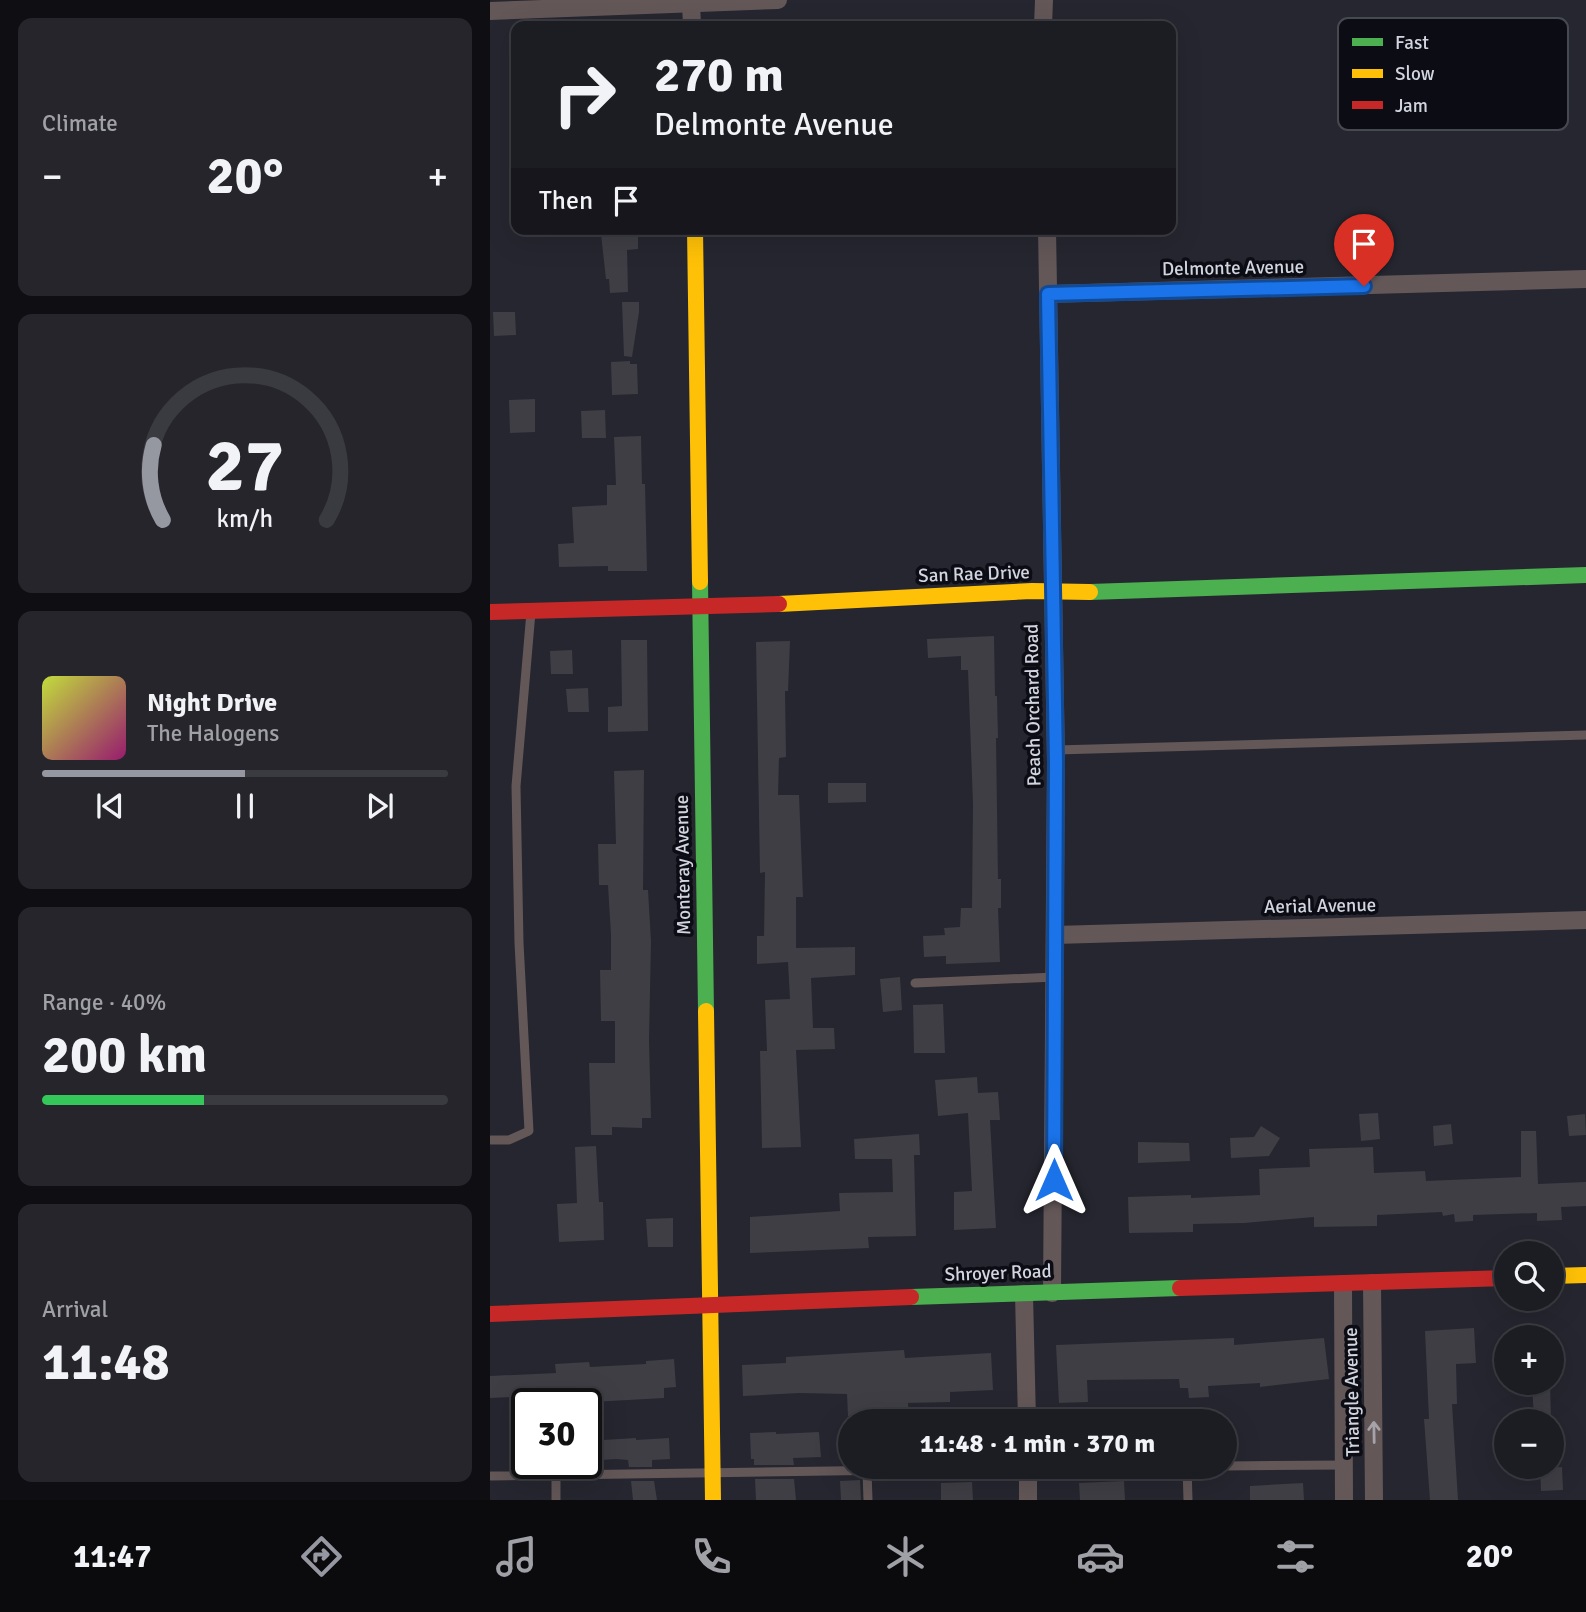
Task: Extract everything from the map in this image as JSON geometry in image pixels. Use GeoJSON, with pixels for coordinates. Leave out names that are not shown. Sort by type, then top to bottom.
{"type":"FeatureCollection","features":[{"type":"Feature","properties":{"kind":"street"},"geometry":{"type":"LineString","coordinates":[[490,11],[778,0]]}},
{"type":"Feature","properties":{"kind":"street"},"geometry":{"type":"LineString","coordinates":[[1043,21],[1044,0]]}},
{"type":"Feature","properties":{"kind":"street"},"geometry":{"type":"LineString","coordinates":[[691,3],[692,21]]}},
{"type":"Feature","properties":{"kind":"street","name":"Monteray Avenue"},"geometry":{"type":"LineString","coordinates":[[695,235],[713,1500]]}},
{"type":"Feature","properties":{"kind":"street","name":"Peach Orchard Road"},"geometry":{"type":"LineString","coordinates":[[1047,235],[1056,750],[1052,1293]]}},
{"type":"Feature","properties":{"kind":"street","name":"Delmonte Avenue"},"geometry":{"type":"LineString","coordinates":[[1048,294],[1586,279]]}},
{"type":"Feature","properties":{"kind":"street","name":"San Rae Drive"},"geometry":{"type":"LineString","coordinates":[[490,612],[700,605],[749,606],[1032,591],[1053,593],[1586,575]]}},
{"type":"Feature","properties":{"kind":"street","name":"Aerial Avenue"},"geometry":{"type":"LineString","coordinates":[[1055,935],[1586,920]]}},
{"type":"Feature","properties":{"kind":"street"},"geometry":{"type":"LineString","coordinates":[[1564,1276],[1586,1275]]}},
{"type":"Feature","properties":{"kind":"street","name":"Shroyer Road"},"geometry":{"type":"LineString","coordinates":[[490,1314],[710,1304],[1494,1278]]}},
{"type":"Feature","properties":{"kind":"street","name":"Triangle Avenue"},"geometry":{"type":"LineString","coordinates":[[1372,1283],[1374,1500]]}},
{"type":"Feature","properties":{"kind":"street","name":"Triangle Avenue"},"geometry":{"type":"LineString","coordinates":[[1343,1284],[1344,1500]]}},
{"type":"Feature","properties":{"kind":"street"},"geometry":{"type":"LineString","coordinates":[[1024,1294],[1027,1409]]}},
{"type":"Feature","properties":{"kind":"street"},"geometry":{"type":"LineString","coordinates":[[1028,1479],[1028,1500]]}},
{"type":"Feature","properties":{"kind":"lane"},"geometry":{"type":"LineString","coordinates":[[490,1140],[509,1140],[530,1131],[519,943],[516,786],[531,610]]}},
{"type":"Feature","properties":{"kind":"lane"},"geometry":{"type":"LineString","coordinates":[[1056,750],[1586,736]]}},
{"type":"Feature","properties":{"kind":"lane"},"geometry":{"type":"LineString","coordinates":[[915,982],[1055,977]]}},
{"type":"Feature","properties":{"kind":"lane"},"geometry":{"type":"LineString","coordinates":[[1237,1466],[1344,1465]]}},
{"type":"Feature","properties":{"kind":"lane"},"geometry":{"type":"LineString","coordinates":[[602,1474],[838,1471]]}},
{"type":"Feature","properties":{"kind":"lane"},"geometry":{"type":"LineString","coordinates":[[490,1476],[511,1476]]}},
{"type":"Feature","properties":{"kind":"lane"},"geometry":{"type":"LineString","coordinates":[[555,1479],[556,1500]]}},
{"type":"Feature","properties":{"kind":"lane"},"geometry":{"type":"LineString","coordinates":[[867,1479],[868,1500]]}},
{"type":"Feature","properties":{"kind":"lane"},"geometry":{"type":"LineString","coordinates":[[1187,1479],[1188,1500]]}},
{"type":"Feature","properties":{"kind":"building"},"geometry":{"type":"Polygon","coordinates":[[[601,235],[638,235],[638,249],[627,250],[628,292],[610,293],[609,279],[606,279],[601,235]]]}},
{"type":"Feature","properties":{"kind":"building"},"geometry":{"type":"Polygon","coordinates":[[[622,302],[639,302],[632,357],[624,356],[622,302]]]}},
{"type":"Feature","properties":{"kind":"building"},"geometry":{"type":"Polygon","coordinates":[[[493,312],[515,312],[516,335],[494,336],[493,312]]]}},
{"type":"Feature","properties":{"kind":"building"},"geometry":{"type":"Polygon","coordinates":[[[630,361],[630,364],[637,364],[638,394],[612,395],[611,362],[630,361]]]}},
{"type":"Feature","properties":{"kind":"building"},"geometry":{"type":"Polygon","coordinates":[[[535,399],[535,432],[510,433],[509,400],[535,399]]]}},
{"type":"Feature","properties":{"kind":"building"},"geometry":{"type":"Polygon","coordinates":[[[605,410],[606,438],[582,438],[581,411],[605,410]]]}},
{"type":"Feature","properties":{"kind":"building"},"geometry":{"type":"Polygon","coordinates":[[[641,436],[647,571],[608,571],[608,566],[559,567],[558,544],[574,543],[572,507],[607,505],[607,485],[616,485],[614,437],[641,436]]]}},
{"type":"Feature","properties":{"kind":"building"},"geometry":{"type":"Polygon","coordinates":[[[994,636],[998,738],[998,879],[1001,879],[1001,908],[998,908],[1000,962],[946,964],[946,956],[924,957],[923,936],[945,935],[944,928],[960,927],[961,908],[972,908],[973,804],[968,670],[961,670],[961,656],[928,658],[927,639],[994,636]]]}},
{"type":"Feature","properties":{"kind":"building"},"geometry":{"type":"Polygon","coordinates":[[[621,640],[647,640],[648,731],[608,732],[608,707],[622,706],[621,640]]]}},
{"type":"Feature","properties":{"kind":"building"},"geometry":{"type":"Polygon","coordinates":[[[790,641],[788,691],[785,691],[786,757],[779,758],[778,795],[799,795],[803,897],[796,897],[796,948],[855,947],[855,975],[811,978],[813,1028],[834,1028],[835,1049],[796,1050],[801,1147],[762,1148],[760,1051],[767,1051],[765,1000],[790,999],[788,962],[757,964],[757,936],[764,936],[765,872],[760,873],[756,642],[790,641]]]}},
{"type":"Feature","properties":{"kind":"building"},"geometry":{"type":"Polygon","coordinates":[[[572,650],[573,674],[551,674],[550,651],[572,650]]]}},
{"type":"Feature","properties":{"kind":"building"},"geometry":{"type":"Polygon","coordinates":[[[588,688],[589,712],[568,712],[566,689],[588,688]]]}},
{"type":"Feature","properties":{"kind":"building"},"geometry":{"type":"Polygon","coordinates":[[[644,770],[643,890],[648,890],[651,941],[651,1118],[642,1118],[642,1128],[612,1127],[612,1135],[591,1135],[589,1063],[615,1063],[615,1021],[601,1021],[600,970],[611,970],[611,935],[608,885],[599,885],[598,844],[616,844],[614,771],[644,770]]]}},
{"type":"Feature","properties":{"kind":"building"},"geometry":{"type":"Polygon","coordinates":[[[828,783],[866,783],[866,802],[828,803],[828,783]]]}},
{"type":"Feature","properties":{"kind":"building"},"geometry":{"type":"Polygon","coordinates":[[[900,977],[902,1010],[883,1012],[880,979],[900,977]]]}},
{"type":"Feature","properties":{"kind":"building"},"geometry":{"type":"Polygon","coordinates":[[[943,1004],[945,1053],[914,1053],[913,1005],[943,1004]]]}},
{"type":"Feature","properties":{"kind":"building"},"geometry":{"type":"Polygon","coordinates":[[[977,1077],[978,1093],[998,1092],[1000,1120],[990,1120],[996,1228],[954,1230],[954,1192],[972,1191],[968,1113],[938,1116],[935,1080],[977,1077]]]}},
{"type":"Feature","properties":{"kind":"building"},"geometry":{"type":"Polygon","coordinates":[[[1378,1113],[1380,1139],[1361,1141],[1359,1114],[1378,1113]]]}},
{"type":"Feature","properties":{"kind":"building"},"geometry":{"type":"Polygon","coordinates":[[[1585,1114],[1586,1135],[1569,1136],[1567,1116],[1585,1114]]]}},
{"type":"Feature","properties":{"kind":"building"},"geometry":{"type":"Polygon","coordinates":[[[1451,1124],[1453,1144],[1434,1146],[1433,1126],[1451,1124]]]}},
{"type":"Feature","properties":{"kind":"building"},"geometry":{"type":"Polygon","coordinates":[[[1261,1126],[1280,1138],[1269,1156],[1231,1158],[1230,1138],[1254,1137],[1261,1126]]]}},
{"type":"Feature","properties":{"kind":"building"},"geometry":{"type":"Polygon","coordinates":[[[1521,1131],[1536,1131],[1538,1184],[1586,1182],[1586,1206],[1561,1207],[1562,1220],[1537,1221],[1537,1213],[1473,1215],[1473,1221],[1455,1222],[1454,1214],[1443,1216],[1442,1212],[1377,1215],[1377,1226],[1314,1227],[1314,1217],[1193,1224],[1193,1232],[1129,1233],[1128,1197],[1260,1195],[1259,1169],[1310,1167],[1309,1149],[1373,1147],[1374,1173],[1425,1171],[1426,1181],[1521,1177],[1521,1131]]]}},
{"type":"Feature","properties":{"kind":"building"},"geometry":{"type":"Polygon","coordinates":[[[919,1134],[920,1155],[914,1155],[916,1236],[868,1237],[869,1248],[750,1253],[750,1217],[840,1211],[839,1193],[893,1192],[892,1159],[855,1159],[854,1139],[919,1134]]]}},
{"type":"Feature","properties":{"kind":"building"},"geometry":{"type":"Polygon","coordinates":[[[1138,1142],[1189,1143],[1190,1161],[1138,1163],[1138,1142]]]}},
{"type":"Feature","properties":{"kind":"building"},"geometry":{"type":"Polygon","coordinates":[[[596,1146],[599,1202],[603,1202],[604,1240],[559,1242],[557,1204],[577,1203],[575,1147],[596,1146]]]}},
{"type":"Feature","properties":{"kind":"building"},"geometry":{"type":"Polygon","coordinates":[[[673,1218],[673,1247],[648,1247],[646,1219],[673,1218]]]}},
{"type":"Feature","properties":{"kind":"building"},"geometry":{"type":"Polygon","coordinates":[[[1474,1328],[1476,1363],[1456,1364],[1457,1404],[1452,1404],[1458,1500],[1430,1500],[1424,1419],[1429,1419],[1425,1331],[1474,1328]]]}},
{"type":"Feature","properties":{"kind":"building"},"geometry":{"type":"Polygon","coordinates":[[[1234,1338],[1234,1345],[1324,1338],[1329,1379],[1260,1387],[1260,1383],[1208,1386],[1209,1397],[1189,1398],[1188,1388],[1180,1388],[1179,1379],[1087,1380],[1088,1402],[1059,1403],[1056,1345],[1234,1338]]]}},
{"type":"Feature","properties":{"kind":"building"},"geometry":{"type":"Polygon","coordinates":[[[904,1350],[905,1358],[991,1353],[993,1390],[950,1392],[950,1402],[908,1403],[908,1409],[848,1409],[847,1394],[743,1396],[742,1365],[786,1363],[786,1357],[904,1350]]]}},
{"type":"Feature","properties":{"kind":"building"},"geometry":{"type":"Polygon","coordinates":[[[674,1359],[676,1387],[664,1388],[664,1398],[602,1401],[602,1388],[511,1388],[511,1397],[490,1398],[490,1376],[556,1373],[555,1364],[589,1362],[590,1367],[646,1364],[646,1361],[674,1359]]]}},
{"type":"Feature","properties":{"kind":"building"},"geometry":{"type":"Polygon","coordinates":[[[1533,1395],[1550,1395],[1551,1409],[1533,1409],[1533,1395]]]}},
{"type":"Feature","properties":{"kind":"building"},"geometry":{"type":"Polygon","coordinates":[[[819,1432],[821,1457],[793,1458],[794,1465],[754,1465],[754,1459],[751,1459],[750,1433],[819,1432]]]}},
{"type":"Feature","properties":{"kind":"building"},"geometry":{"type":"Polygon","coordinates":[[[669,1438],[670,1459],[652,1460],[652,1467],[629,1467],[628,1460],[602,1460],[602,1440],[669,1438]]]}},
{"type":"Feature","properties":{"kind":"building"},"geometry":{"type":"Polygon","coordinates":[[[755,1479],[794,1479],[796,1500],[756,1500],[755,1479]]]}},
{"type":"Feature","properties":{"kind":"building"},"geometry":{"type":"Polygon","coordinates":[[[1540,1479],[1563,1479],[1563,1490],[1541,1491],[1540,1479]]]}},
{"type":"Feature","properties":{"kind":"building"},"geometry":{"type":"Polygon","coordinates":[[[860,1480],[861,1500],[841,1500],[840,1481],[860,1480]]]}},
{"type":"Feature","properties":{"kind":"building"},"geometry":{"type":"Polygon","coordinates":[[[631,1481],[654,1481],[657,1500],[633,1500],[631,1481]]]}},
{"type":"Feature","properties":{"kind":"building"},"geometry":{"type":"Polygon","coordinates":[[[1124,1481],[1125,1500],[1080,1500],[1079,1483],[1124,1481]]]}},
{"type":"Feature","properties":{"kind":"building"},"geometry":{"type":"Polygon","coordinates":[[[972,1482],[973,1500],[941,1500],[941,1483],[972,1482]]]}},
{"type":"Feature","properties":{"kind":"building"},"geometry":{"type":"Polygon","coordinates":[[[1303,1483],[1304,1500],[1250,1500],[1250,1486],[1303,1483]]]}},
{"type":"Feature","properties":{"kind":"traffic: fast"},"geometry":{"type":"LineString","coordinates":[[1090,592],[1586,575]]}},
{"type":"Feature","properties":{"kind":"traffic: fast"},"geometry":{"type":"LineString","coordinates":[[700,582],[706,1011]]}},
{"type":"Feature","properties":{"kind":"traffic: fast"},"geometry":{"type":"LineString","coordinates":[[911,1297],[1180,1288]]}},
{"type":"Feature","properties":{"kind":"traffic: slow"},"geometry":{"type":"LineString","coordinates":[[695,235],[700,582]]}},
{"type":"Feature","properties":{"kind":"traffic: slow"},"geometry":{"type":"LineString","coordinates":[[779,604],[1032,591],[1090,592]]}},
{"type":"Feature","properties":{"kind":"traffic: slow"},"geometry":{"type":"LineString","coordinates":[[706,1011],[713,1500]]}},
{"type":"Feature","properties":{"kind":"traffic: slow"},"geometry":{"type":"LineString","coordinates":[[1564,1276],[1586,1275]]}},
{"type":"Feature","properties":{"kind":"traffic: jam"},"geometry":{"type":"LineString","coordinates":[[490,612],[779,604]]}},
{"type":"Feature","properties":{"kind":"traffic: jam"},"geometry":{"type":"LineString","coordinates":[[1180,1288],[1494,1278]]}},
{"type":"Feature","properties":{"kind":"traffic: jam"},"geometry":{"type":"LineString","coordinates":[[490,1314],[911,1297]]}},
{"type":"Feature","properties":{"kind":"route"},"geometry":{"type":"LineString","coordinates":[[1054,1180],[1056,762],[1048,294],[1364,286]]}}]}
